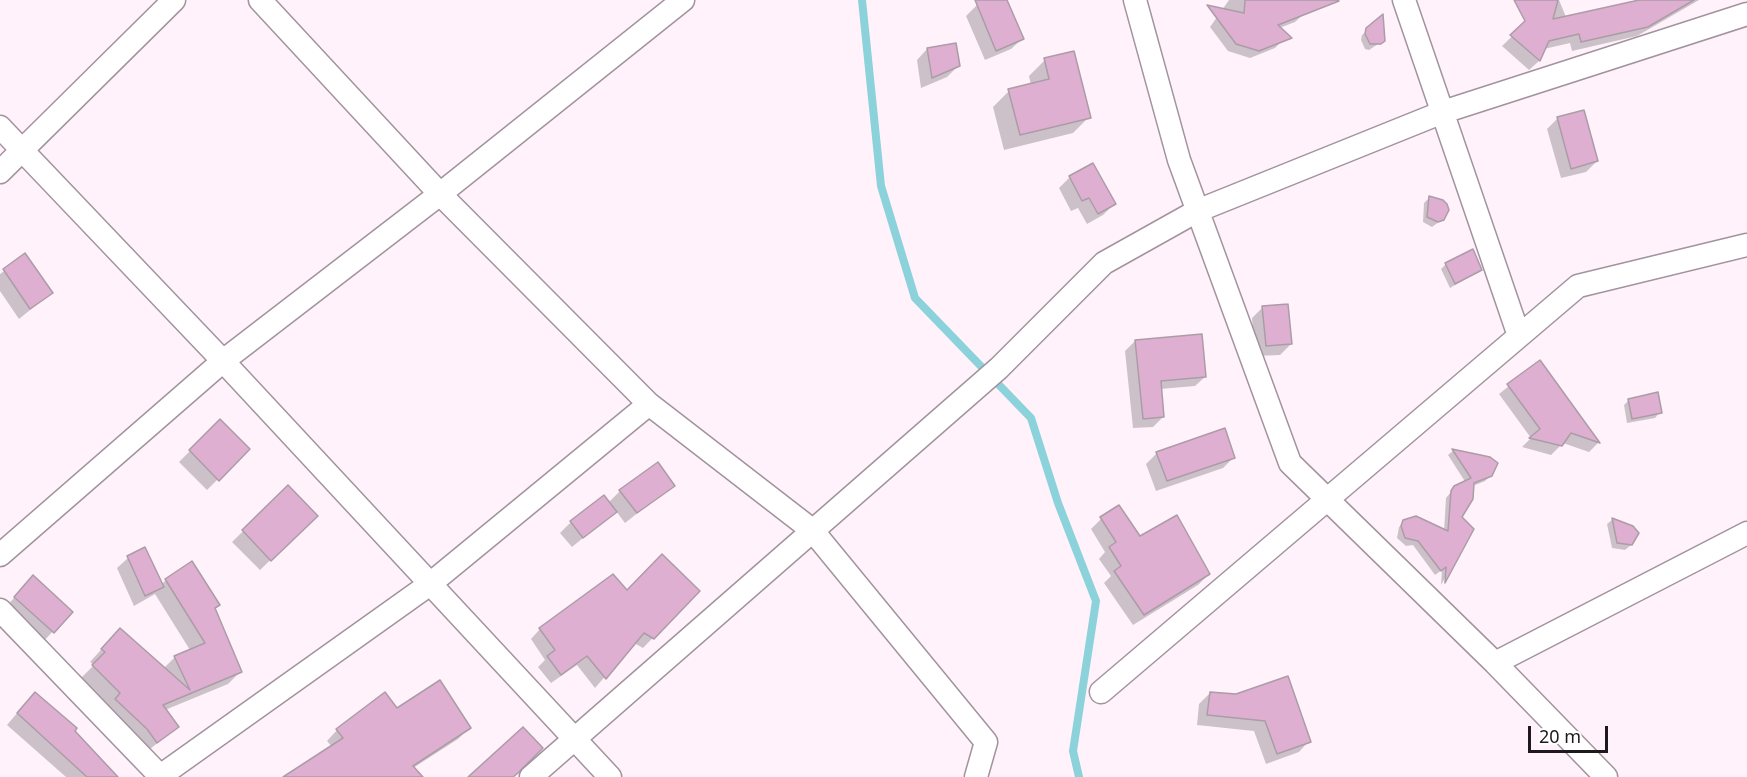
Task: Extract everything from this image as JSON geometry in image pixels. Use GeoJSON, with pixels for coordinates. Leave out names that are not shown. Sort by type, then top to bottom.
{"type":"FeatureCollection","features":[{"type":"Feature","properties":{"kind":"street"},"geometry":{"type":"LineString","coordinates":[[0,172],[174,0]]}},
{"type":"Feature","properties":{"kind":"street"},"geometry":{"type":"LineString","coordinates":[[260,0],[440,194],[649,404],[813,530],[986,742],[976,777]]}},
{"type":"Feature","properties":{"kind":"street"},"geometry":{"type":"LineString","coordinates":[[0,555],[223,360],[440,194],[683,0]]}},
{"type":"Feature","properties":{"kind":"street"},"geometry":{"type":"LineString","coordinates":[[1135,0],[1179,160],[1290,464],[1495,663],[1606,777]]}},
{"type":"Feature","properties":{"kind":"street"},"geometry":{"type":"LineString","coordinates":[[1404,0],[1519,336]]}},
{"type":"Feature","properties":{"kind":"street"},"geometry":{"type":"LineString","coordinates":[[531,777],[999,368],[1104,263],[1197,211],[1443,112],[1747,14]]}},
{"type":"Feature","properties":{"kind":"street"},"geometry":{"type":"LineString","coordinates":[[0,127],[223,360],[610,777]]}},
{"type":"Feature","properties":{"kind":"street"},"geometry":{"type":"LineString","coordinates":[[1101,692],[1578,286],[1747,245]]}},
{"type":"Feature","properties":{"kind":"street"},"geometry":{"type":"LineString","coordinates":[[0,610],[160,777],[430,584],[649,404]]}},
{"type":"Feature","properties":{"kind":"street"},"geometry":{"type":"LineString","coordinates":[[1495,663],[1747,533]]}},
{"type":"Feature","properties":{"kind":"building"},"geometry":{"type":"Polygon","coordinates":[[[975,0],[1007,0],[1024,39],[996,51],[975,0]]]}},
{"type":"Feature","properties":{"kind":"building"},"geometry":{"type":"Polygon","coordinates":[[[1245,0],[1339,1],[1278,25],[1292,38],[1259,51],[1236,44],[1207,5],[1244,13],[1245,0]]]}},
{"type":"Feature","properties":{"kind":"building"},"geometry":{"type":"Polygon","coordinates":[[[1514,0],[1558,0],[1553,19],[1639,0],[1694,0],[1648,27],[1581,42],[1579,34],[1549,41],[1540,61],[1510,35],[1525,21],[1514,0]]]}},
{"type":"Feature","properties":{"kind":"building"},"geometry":{"type":"Polygon","coordinates":[[[1383,14],[1385,41],[1381,44],[1370,44],[1365,34],[1366,28],[1383,14]]]}},
{"type":"Feature","properties":{"kind":"building"},"geometry":{"type":"Polygon","coordinates":[[[956,43],[960,66],[932,78],[927,48],[956,43]]]}},
{"type":"Feature","properties":{"kind":"building"},"geometry":{"type":"Polygon","coordinates":[[[1074,51],[1091,118],[1020,135],[1008,89],[1049,79],[1044,58],[1074,51]]]}},
{"type":"Feature","properties":{"kind":"building"},"geometry":{"type":"Polygon","coordinates":[[[1584,110],[1598,161],[1571,169],[1557,117],[1584,110]]]}},
{"type":"Feature","properties":{"kind":"building"},"geometry":{"type":"Polygon","coordinates":[[[1093,163],[1116,204],[1098,214],[1089,198],[1082,201],[1069,176],[1093,163]]]}},
{"type":"Feature","properties":{"kind":"building"},"geometry":{"type":"Polygon","coordinates":[[[1429,196],[1443,200],[1447,204],[1449,210],[1444,220],[1438,222],[1427,217],[1429,196]]]}},
{"type":"Feature","properties":{"kind":"building"},"geometry":{"type":"Polygon","coordinates":[[[1473,249],[1482,270],[1455,284],[1445,263],[1473,249]]]}},
{"type":"Feature","properties":{"kind":"building"},"geometry":{"type":"Polygon","coordinates":[[[25,253],[53,293],[30,309],[3,269],[25,253]]]}},
{"type":"Feature","properties":{"kind":"building"},"geometry":{"type":"Polygon","coordinates":[[[1288,304],[1292,344],[1266,346],[1262,306],[1288,304]]]}},
{"type":"Feature","properties":{"kind":"building"},"geometry":{"type":"Polygon","coordinates":[[[1202,334],[1206,377],[1161,381],[1164,417],[1143,419],[1135,340],[1202,334]]]}},
{"type":"Feature","properties":{"kind":"building"},"geometry":{"type":"Polygon","coordinates":[[[1540,360],[1600,443],[1571,433],[1562,446],[1529,438],[1540,429],[1507,384],[1540,360]]]}},
{"type":"Feature","properties":{"kind":"building"},"geometry":{"type":"Polygon","coordinates":[[[1658,392],[1662,413],[1632,419],[1628,399],[1658,392]]]}},
{"type":"Feature","properties":{"kind":"building"},"geometry":{"type":"Polygon","coordinates":[[[220,419],[250,449],[219,481],[189,450],[220,419]]]}},
{"type":"Feature","properties":{"kind":"building"},"geometry":{"type":"Polygon","coordinates":[[[1225,428],[1235,458],[1167,481],[1156,452],[1225,428]]]}},
{"type":"Feature","properties":{"kind":"building"},"geometry":{"type":"Polygon","coordinates":[[[1452,449],[1490,457],[1498,463],[1492,476],[1474,483],[1473,499],[1462,517],[1474,529],[1445,583],[1446,567],[1441,571],[1418,541],[1405,538],[1401,526],[1403,520],[1416,516],[1448,531],[1451,491],[1454,486],[1471,478],[1452,449]]]}},
{"type":"Feature","properties":{"kind":"building"},"geometry":{"type":"Polygon","coordinates":[[[658,462],[675,486],[637,513],[619,490],[658,462]]]}},
{"type":"Feature","properties":{"kind":"building"},"geometry":{"type":"Polygon","coordinates":[[[288,485],[318,516],[271,561],[242,530],[288,485]]]}},
{"type":"Feature","properties":{"kind":"building"},"geometry":{"type":"Polygon","coordinates":[[[604,495],[617,512],[583,538],[570,521],[604,495]]]}},
{"type":"Feature","properties":{"kind":"building"},"geometry":{"type":"Polygon","coordinates":[[[1119,505],[1140,536],[1177,515],[1210,574],[1144,615],[1114,571],[1121,566],[1109,547],[1116,542],[1100,517],[1119,505]]]}},
{"type":"Feature","properties":{"kind":"building"},"geometry":{"type":"Polygon","coordinates":[[[1612,518],[1633,526],[1639,533],[1632,545],[1617,543],[1612,518]]]}},
{"type":"Feature","properties":{"kind":"building"},"geometry":{"type":"Polygon","coordinates":[[[145,547],[164,587],[145,596],[127,556],[145,547]]]}},
{"type":"Feature","properties":{"kind":"building"},"geometry":{"type":"Polygon","coordinates":[[[662,554],[700,591],[654,639],[644,633],[606,679],[587,656],[561,675],[547,656],[555,650],[539,628],[613,574],[627,590],[662,554]]]}},
{"type":"Feature","properties":{"kind":"building"},"geometry":{"type":"Polygon","coordinates":[[[192,561],[220,605],[215,608],[242,672],[163,705],[179,727],[157,743],[147,729],[115,699],[120,693],[92,665],[105,652],[101,649],[120,628],[190,690],[174,656],[205,643],[165,579],[192,561]]]}},
{"type":"Feature","properties":{"kind":"building"},"geometry":{"type":"Polygon","coordinates":[[[33,575],[73,612],[54,633],[14,597],[33,575]]]}},
{"type":"Feature","properties":{"kind":"building"},"geometry":{"type":"Polygon","coordinates":[[[1288,676],[1311,742],[1277,754],[1265,721],[1207,715],[1210,692],[1236,694],[1288,676]]]}},
{"type":"Feature","properties":{"kind":"building"},"geometry":{"type":"Polygon","coordinates":[[[440,680],[471,728],[413,766],[423,777],[283,777],[343,738],[336,729],[385,692],[397,708],[440,680]]]}},
{"type":"Feature","properties":{"kind":"building"},"geometry":{"type":"Polygon","coordinates":[[[35,692],[77,728],[75,731],[118,777],[87,777],[17,713],[35,692]]]}},
{"type":"Feature","properties":{"kind":"building"},"geometry":{"type":"Polygon","coordinates":[[[523,727],[543,748],[518,773],[513,777],[468,777],[523,727]]]}},
{"type":"Feature","properties":{"kind":"waterway"},"geometry":{"type":"LineString","coordinates":[[862,0],[881,186],[915,298],[1031,418],[1058,503],[1096,601],[1073,751],[1079,777]]}}]}
